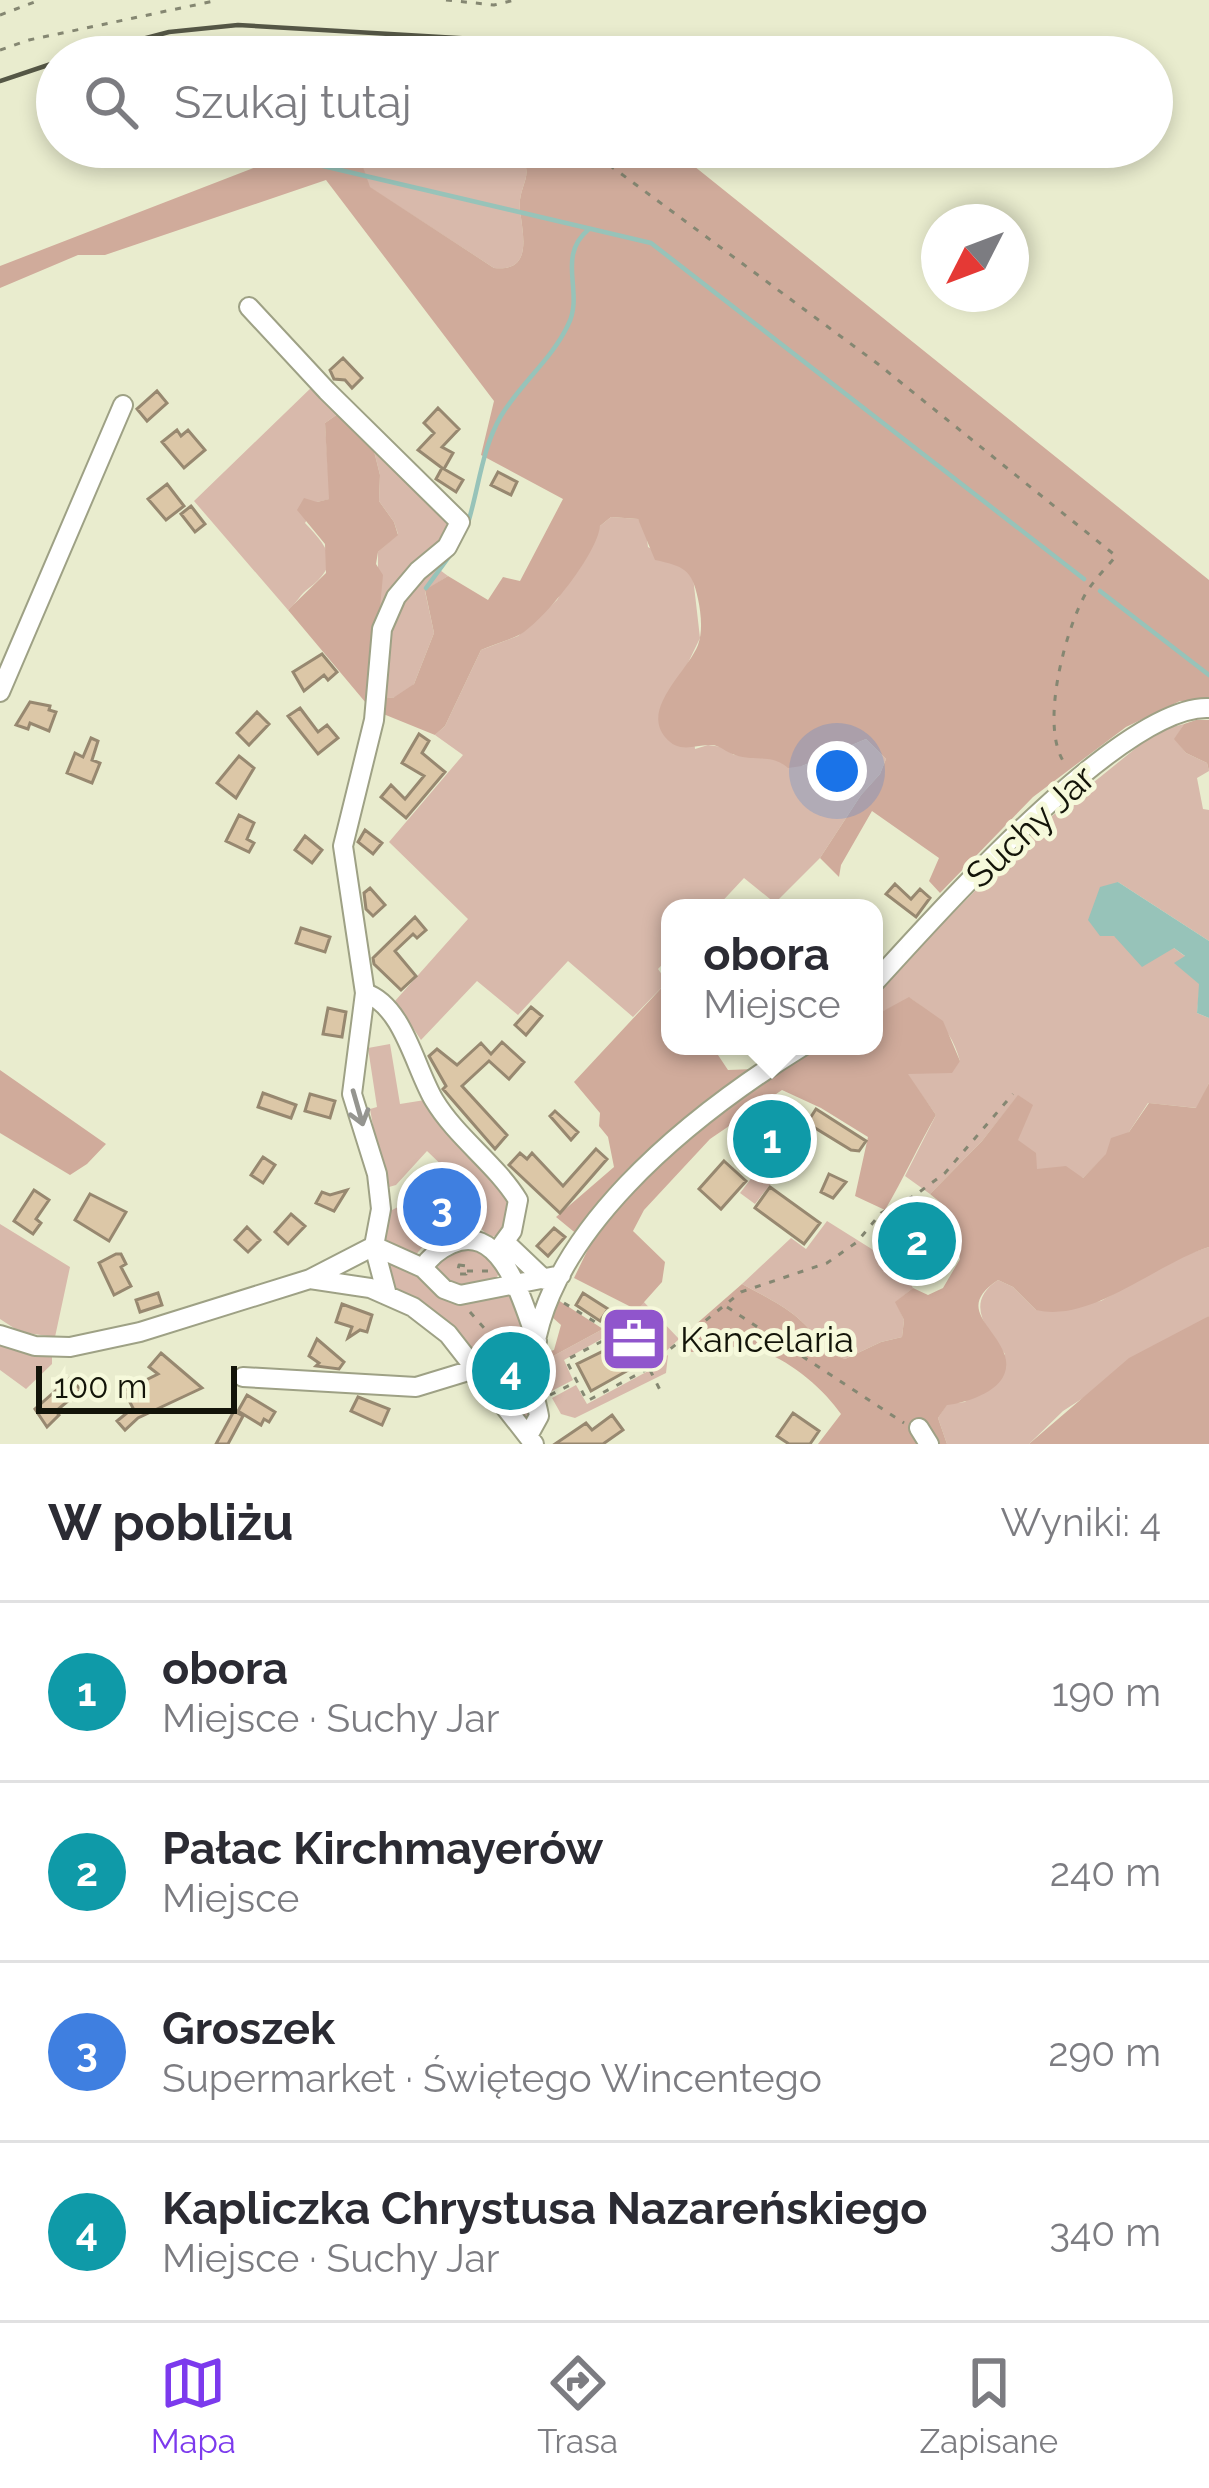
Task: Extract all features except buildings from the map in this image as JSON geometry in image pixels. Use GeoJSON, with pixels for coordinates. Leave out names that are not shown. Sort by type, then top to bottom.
{"type":"FeatureCollection","features":[{"type":"Feature","properties":{"kind":"street"},"geometry":{"type":"LineString","coordinates":[[249,307],[460,522],[447,547],[396,597],[378,648],[374,719],[343,846],[364,993],[352,1094],[377,1174],[381,1209],[374,1246],[387,1295]]}},
{"type":"Feature","properties":{"kind":"street"},"geometry":{"type":"LineString","coordinates":[[1,688],[123,405]]}},
{"type":"Feature","properties":{"kind":"street","name":"Suchy Jar"},"geometry":{"type":"LineString","coordinates":[[883,973],[986,864],[1078,781],[1147,726],[1191,707],[1209,708]]}},
{"type":"Feature","properties":{"kind":"street"},"geometry":{"type":"LineString","coordinates":[[364,993],[387,1009],[434,1100],[469,1148],[518,1200],[519,1208],[501,1248],[537,1341]]}},
{"type":"Feature","properties":{"kind":"street"},"geometry":{"type":"LineString","coordinates":[[531,1440],[539,1416],[532,1382],[537,1341],[553,1284],[593,1222],[662,1153],[758,1074],[789,1055]]}},
{"type":"Feature","properties":{"kind":"street"},"geometry":{"type":"LineString","coordinates":[[422,1268],[448,1245],[462,1240],[501,1248],[553,1284]]}},
{"type":"Feature","properties":{"kind":"street"},"geometry":{"type":"LineString","coordinates":[[374,1246],[422,1268],[438,1285],[460,1295],[512,1279],[553,1284]]}},
{"type":"Feature","properties":{"kind":"street"},"geometry":{"type":"LineString","coordinates":[[0,1335],[48,1348],[94,1342],[310,1279],[374,1246]]}},
{"type":"Feature","properties":{"kind":"street"},"geometry":{"type":"LineString","coordinates":[[310,1279],[370,1288],[413,1307],[448,1334],[531,1440]]}},
{"type":"Feature","properties":{"kind":"street"},"geometry":{"type":"LineString","coordinates":[[243,1377],[416,1387],[475,1369]]}},
{"type":"Feature","properties":{"kind":"path"},"geometry":{"type":"LineString","coordinates":[[0,15],[40,0]]}},
{"type":"Feature","properties":{"kind":"path"},"geometry":{"type":"LineString","coordinates":[[49,36],[219,0]]}},
{"type":"Feature","properties":{"kind":"path"},"geometry":{"type":"LineString","coordinates":[[446,0],[494,5],[515,0]]}},
{"type":"Feature","properties":{"kind":"path"},"geometry":{"type":"LineString","coordinates":[[0,50],[36,40]]}},
{"type":"Feature","properties":{"kind":"path"},"geometry":{"type":"LineString","coordinates":[[613,168],[878,364],[1116,556],[1087,592],[1063,649],[1054,712],[1056,753],[1078,781]]}},
{"type":"Feature","properties":{"kind":"path"},"geometry":{"type":"LineString","coordinates":[[659,1358],[740,1292],[827,1263],[857,1242],[880,1214],[945,1173],[1013,1094]]}},
{"type":"Feature","properties":{"kind":"path"},"geometry":{"type":"LineString","coordinates":[[921,1270],[937,1271],[945,1256],[941,1255]]}},
{"type":"Feature","properties":{"kind":"path"},"geometry":{"type":"LineString","coordinates":[[467,1271],[512,1279]]}},
{"type":"Feature","properties":{"kind":"path"},"geometry":{"type":"LineString","coordinates":[[553,1284],[610,1337]]}},
{"type":"Feature","properties":{"kind":"path"},"geometry":{"type":"LineString","coordinates":[[460,1295],[532,1382]]}},
{"type":"Feature","properties":{"kind":"path"},"geometry":{"type":"LineString","coordinates":[[725,1306],[924,1436]]}},
{"type":"Feature","properties":{"kind":"path"},"geometry":{"type":"LineString","coordinates":[[639,1322],[659,1358],[661,1362],[587,1401],[566,1360],[639,1322]]}},
{"type":"Feature","properties":{"kind":"path"},"geometry":{"type":"LineString","coordinates":[[649,1368],[660,1390]]}},
{"type":"Feature","properties":{"kind":"path"},"geometry":{"type":"LineString","coordinates":[[551,1395],[577,1382]]}},
{"type":"Feature","properties":{"kind":"shaded area"},"geometry":{"type":"Polygon","coordinates":[[[254,168],[363,168],[370,187],[494,268],[506,268],[515,264],[523,250],[520,200],[526,168],[696,168],[1209,580],[1209,702],[1180,701],[1126,727],[1033,797],[940,893],[929,881],[939,858],[872,811],[839,877],[820,858],[886,759],[866,739],[788,768],[716,746],[670,742],[659,726],[659,714],[698,645],[701,622],[696,589],[685,570],[655,560],[638,519],[611,517],[600,526],[581,567],[546,612],[519,635],[481,650],[445,726],[435,735],[371,709],[288,610],[326,573],[325,544],[297,510],[304,498],[329,499],[325,423],[342,411],[371,439],[380,475],[379,501],[398,535],[378,552],[376,564],[383,575],[378,629],[370,652],[376,696],[393,698],[414,684],[434,633],[425,590],[448,576],[488,600],[503,577],[520,581],[563,499],[481,455],[494,401],[326,180],[105,255],[78,255],[0,288],[0,266],[254,168]]]}},
{"type":"Feature","properties":{"kind":"shaded area"},"geometry":{"type":"Polygon","coordinates":[[[363,168],[526,168],[520,258],[506,268],[494,268],[369,187],[363,168]]]}},
{"type":"Feature","properties":{"kind":"shaded area"},"geometry":{"type":"Polygon","coordinates":[[[315,384],[342,411],[325,423],[330,499],[317,502],[305,523],[325,548],[328,563],[288,610],[194,501],[315,384]]]}},
{"type":"Feature","properties":{"kind":"shaded area"},"geometry":{"type":"Polygon","coordinates":[[[371,439],[456,521],[378,629],[378,552],[398,534],[379,501],[380,475],[371,439]]]}},
{"type":"Feature","properties":{"kind":"shaded area"},"geometry":{"type":"Polygon","coordinates":[[[611,517],[638,519],[648,547],[684,566],[693,577],[700,638],[687,665],[695,749],[722,747],[734,755],[777,758],[802,766],[866,739],[886,759],[820,858],[779,899],[770,899],[744,878],[724,899],[661,899],[661,988],[633,1017],[568,961],[518,1015],[477,981],[421,1040],[395,1001],[468,919],[389,842],[463,755],[435,735],[445,726],[481,650],[518,636],[557,600],[600,526],[611,517]]]}},
{"type":"Feature","properties":{"kind":"shaded area"},"geometry":{"type":"Polygon","coordinates":[[[433,565],[448,576],[425,591],[434,633],[414,684],[404,694],[382,697],[382,657],[399,599],[433,565]]]}},
{"type":"Feature","properties":{"kind":"shaded area"},"geometry":{"type":"Polygon","coordinates":[[[1209,720],[1209,771],[1207,763],[1186,753],[1174,739],[1184,724],[1209,720]]]}},
{"type":"Feature","properties":{"kind":"shaded area"},"geometry":{"type":"Polygon","coordinates":[[[1184,724],[1175,739],[1186,753],[1207,763],[1209,771],[1197,778],[1203,809],[1209,810],[1209,941],[1118,882],[1114,936],[1174,948],[1186,957],[1175,963],[1200,984],[1197,1013],[1209,1018],[1209,1083],[1197,1108],[1148,1103],[1129,1132],[1083,1178],[1036,1169],[1017,1140],[1018,1096],[930,1194],[905,1176],[936,1115],[907,1074],[960,1061],[941,1024],[910,998],[883,1012],[883,983],[1041,825],[1157,731],[1184,724]]]}},
{"type":"Feature","properties":{"kind":"shaded area"},"geometry":{"type":"Polygon","coordinates":[[[661,988],[661,1055],[718,1055],[728,1070],[754,1069],[802,1055],[883,1055],[883,1011],[909,997],[943,1021],[960,1061],[952,1073],[908,1074],[936,1115],[885,1210],[855,1196],[868,1137],[782,1090],[710,1139],[644,1210],[633,1231],[665,1262],[662,1282],[637,1310],[574,1278],[590,1245],[556,1217],[614,1167],[608,1137],[599,1126],[600,1113],[574,1082],[661,988]]]}},
{"type":"Feature","properties":{"kind":"shaded area"},"geometry":{"type":"Polygon","coordinates":[[[390,1044],[400,1104],[425,1100],[512,1198],[515,1213],[498,1236],[490,1237],[467,1216],[480,1202],[427,1151],[396,1185],[383,1182],[370,1109],[377,1107],[368,1048],[390,1044]]]}},
{"type":"Feature","properties":{"kind":"shaded area"},"geometry":{"type":"Polygon","coordinates":[[[0,1070],[106,1144],[70,1175],[0,1133],[0,1070]]]}},
{"type":"Feature","properties":{"kind":"shaded area"},"geometry":{"type":"Polygon","coordinates":[[[1209,1083],[1209,1247],[1101,1301],[1057,1312],[1036,1310],[1013,1287],[998,1280],[986,1290],[979,1308],[1004,1353],[1004,1375],[989,1391],[947,1405],[938,1418],[947,1444],[818,1444],[841,1414],[796,1370],[753,1349],[691,1352],[679,1339],[742,1284],[799,1319],[824,1351],[845,1359],[902,1337],[904,1320],[895,1302],[913,1288],[928,1295],[943,1288],[960,1259],[947,1208],[930,1194],[982,1141],[1018,1095],[1033,1105],[1018,1140],[1036,1153],[1037,1169],[1066,1166],[1083,1178],[1106,1154],[1111,1138],[1129,1132],[1149,1103],[1196,1108],[1209,1083]]]}},
{"type":"Feature","properties":{"kind":"shaded area"},"geometry":{"type":"Polygon","coordinates":[[[760,1167],[775,1178],[755,1204],[740,1193],[760,1167]]]}},
{"type":"Feature","properties":{"kind":"shaded area"},"geometry":{"type":"Polygon","coordinates":[[[406,1203],[434,1234],[412,1259],[386,1243],[386,1213],[406,1203]]]}},
{"type":"Feature","properties":{"kind":"shaded area"},"geometry":{"type":"Polygon","coordinates":[[[827,1221],[902,1268],[913,1288],[896,1302],[904,1320],[902,1337],[845,1359],[824,1351],[799,1319],[742,1284],[791,1238],[806,1249],[827,1221]]]}},
{"type":"Feature","properties":{"kind":"shaded area"},"geometry":{"type":"Polygon","coordinates":[[[0,1224],[70,1267],[55,1337],[20,1332],[0,1319],[0,1224]]]}},
{"type":"Feature","properties":{"kind":"shaded area"},"geometry":{"type":"Polygon","coordinates":[[[1209,1247],[1209,1316],[1204,1320],[1063,1411],[1029,1444],[947,1444],[938,1418],[947,1404],[965,1402],[1005,1354],[985,1325],[980,1307],[998,1280],[1013,1287],[1036,1310],[1101,1301],[1176,1258],[1209,1247]]]}},
{"type":"Feature","properties":{"kind":"shaded area"},"geometry":{"type":"Polygon","coordinates":[[[455,1248],[485,1257],[499,1272],[496,1280],[477,1289],[442,1283],[434,1266],[455,1248]]]}},
{"type":"Feature","properties":{"kind":"shaded area"},"geometry":{"type":"Polygon","coordinates":[[[392,1259],[413,1269],[459,1305],[511,1295],[529,1345],[533,1418],[527,1425],[397,1293],[387,1263],[392,1259]]]}},
{"type":"Feature","properties":{"kind":"shaded area"},"geometry":{"type":"Polygon","coordinates":[[[558,1300],[603,1329],[544,1361],[541,1354],[554,1350],[561,1325],[552,1317],[558,1300]]]}},
{"type":"Feature","properties":{"kind":"shaded area"},"geometry":{"type":"Polygon","coordinates":[[[642,1300],[679,1339],[661,1356],[640,1319],[611,1334],[607,1328],[636,1311],[642,1300]]]}},
{"type":"Feature","properties":{"kind":"shaded area"},"geometry":{"type":"Polygon","coordinates":[[[1209,1316],[1209,1444],[1029,1444],[1129,1358],[1209,1316]]]}},
{"type":"Feature","properties":{"kind":"shaded area"},"geometry":{"type":"Polygon","coordinates":[[[603,1329],[607,1336],[564,1360],[573,1380],[550,1392],[540,1376],[544,1361],[603,1329]]]}},
{"type":"Feature","properties":{"kind":"shaded area"},"geometry":{"type":"Polygon","coordinates":[[[0,1345],[52,1356],[52,1364],[26,1389],[0,1370],[0,1345]]]}},
{"type":"Feature","properties":{"kind":"shaded area"},"geometry":{"type":"Polygon","coordinates":[[[668,1355],[666,1373],[575,1418],[561,1414],[552,1398],[576,1385],[587,1404],[663,1363],[668,1355]]]}},
{"type":"Feature","properties":{"kind":"water"},"geometry":{"type":"Polygon","coordinates":[[[1118,882],[1209,941],[1209,1018],[1197,1013],[1199,984],[1174,963],[1185,956],[1174,948],[1142,967],[1114,936],[1100,936],[1088,920],[1100,887],[1118,882]]]}},
{"type":"Feature","properties":{"kind":"waterway"},"geometry":{"type":"LineString","coordinates":[[332,168],[651,243],[1084,579]]}},
{"type":"Feature","properties":{"kind":"waterway"},"geometry":{"type":"LineString","coordinates":[[468,523],[495,428],[568,325],[574,300],[574,251],[589,229]]}},
{"type":"Feature","properties":{"kind":"waterway"},"geometry":{"type":"LineString","coordinates":[[426,588],[451,554]]}},
{"type":"Feature","properties":{"kind":"waterway"},"geometry":{"type":"LineString","coordinates":[[1100,591],[1209,675]]}},
{"type":"Feature","properties":{"kind":"railway"},"geometry":{"type":"LineString","coordinates":[[154,36],[238,25],[424,36]]}},
{"type":"Feature","properties":{"kind":"railway"},"geometry":{"type":"LineString","coordinates":[[0,81],[36,69]]}},
{"type":"Feature","properties":{"kind":"place","name":"obora"},"geometry":{"type":"Point","coordinates":[772,1139]}},
{"type":"Feature","properties":{"kind":"place","name":"Groszek"},"geometry":{"type":"Point","coordinates":[442,1207]}},
{"type":"Feature","properties":{"kind":"place","name":"Pałac Kirchmayerów"},"geometry":{"type":"Point","coordinates":[917,1241]}},
{"type":"Feature","properties":{"kind":"place","name":"Kancelaria"},"geometry":{"type":"Point","coordinates":[634,1339]}},
{"type":"Feature","properties":{"kind":"place","name":"Kapliczka Chrystusa Nazareńskiego"},"geometry":{"type":"Point","coordinates":[511,1371]}}]}
